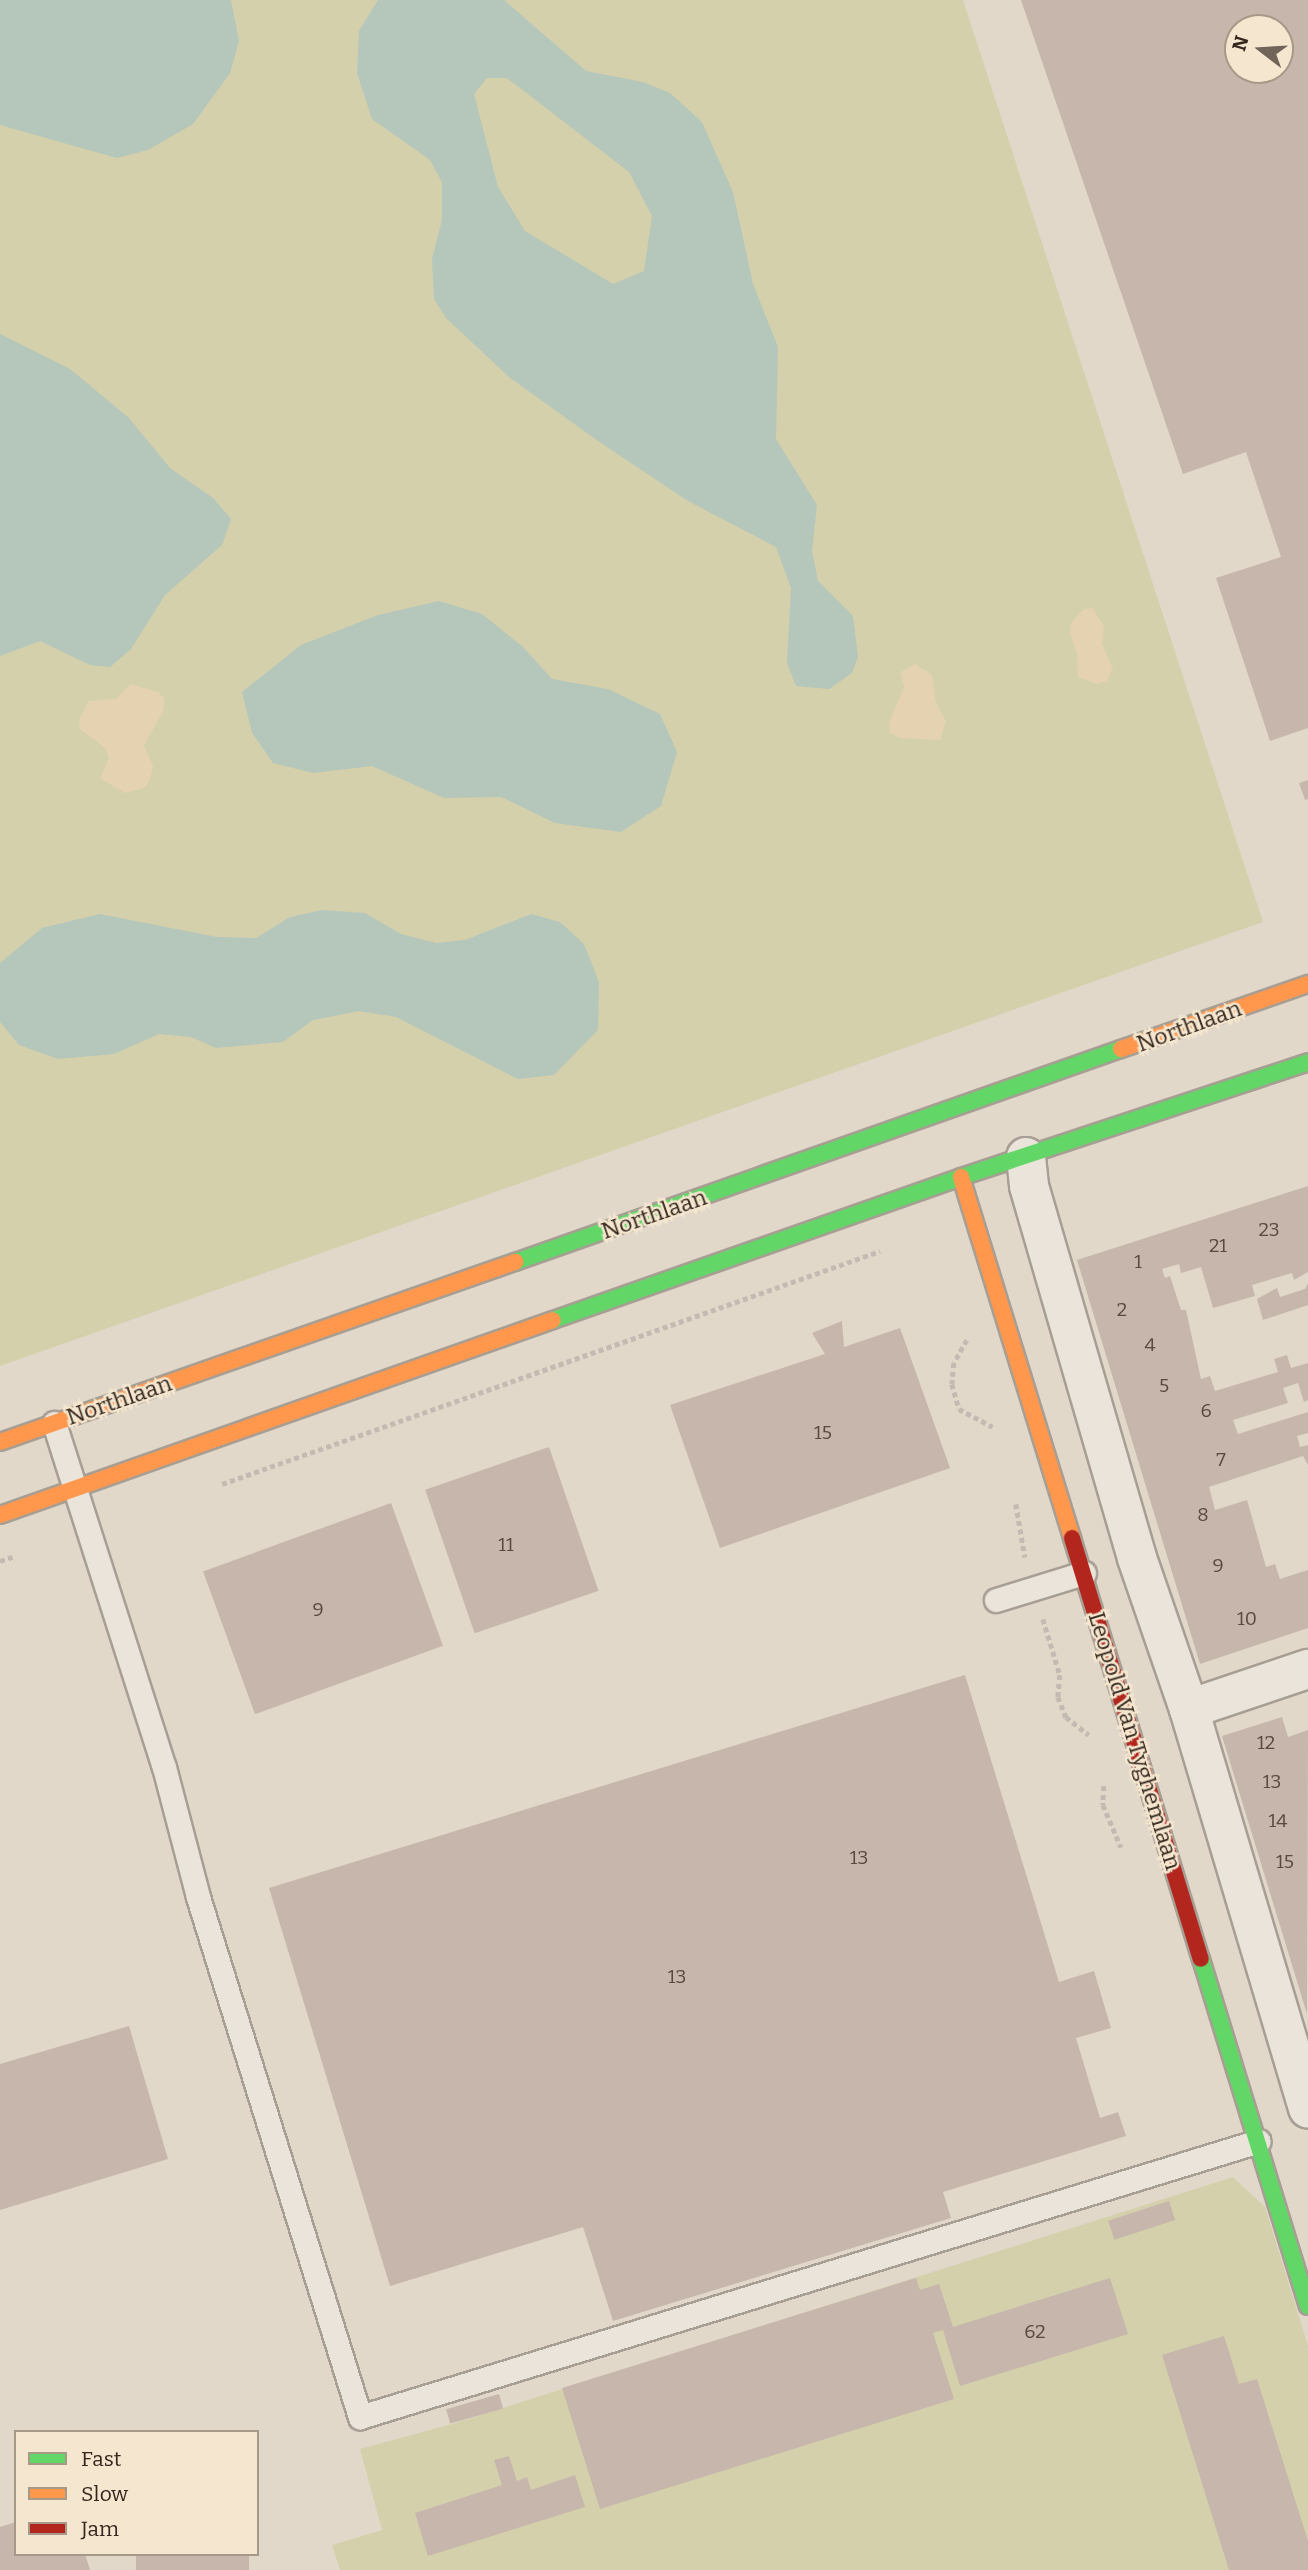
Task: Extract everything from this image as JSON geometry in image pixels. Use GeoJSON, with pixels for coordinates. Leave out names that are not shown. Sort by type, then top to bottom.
{"type":"FeatureCollection","features":[{"type":"Feature","properties":{"kind":"main road","name":"Northlaan"},"geometry":{"type":"LineString","coordinates":[[0,1442],[1308,984]]}},
{"type":"Feature","properties":{"kind":"main road"},"geometry":{"type":"LineString","coordinates":[[0,1515],[961,1177],[1308,1062]]}},
{"type":"Feature","properties":{"kind":"main road","name":"Leopold Van Tyghemlaan"},"geometry":{"type":"LineString","coordinates":[[961,1177],[1308,2306]]}},
{"type":"Feature","properties":{"kind":"street"},"geometry":{"type":"LineString","coordinates":[[1026,1157],[1029,1186],[1133,1545],[1189,1709],[1308,2109]]}},
{"type":"Feature","properties":{"kind":"street"},"geometry":{"type":"LineString","coordinates":[[1189,1709],[1308,1669]]}},
{"type":"Feature","properties":{"kind":"lane"},"geometry":{"type":"LineString","coordinates":[[54,1423],[78,1488],[164,1766],[202,1911],[360,2417],[1259,2141]]}},
{"type":"Feature","properties":{"kind":"lane"},"geometry":{"type":"LineString","coordinates":[[996,1600],[1084,1573]]}},
{"type":"Feature","properties":{"kind":"shaded area"},"geometry":{"type":"Polygon","coordinates":[[[0,0],[963,0],[1263,922],[0,1366],[0,0]]]}},
{"type":"Feature","properties":{"kind":"shaded area"},"geometry":{"type":"Polygon","coordinates":[[[0,0],[231,0],[239,41],[230,73],[193,124],[148,150],[117,158],[0,125],[0,0]]]}},
{"type":"Feature","properties":{"kind":"shaded area"},"geometry":{"type":"Polygon","coordinates":[[[378,0],[504,0],[586,71],[643,82],[670,93],[702,122],[733,192],[753,284],[778,347],[776,439],[817,505],[812,551],[818,581],[853,616],[858,657],[852,673],[829,689],[796,686],[787,663],[791,588],[776,547],[688,501],[598,441],[509,377],[446,318],[434,299],[432,259],[442,220],[442,182],[430,160],[372,119],[357,73],[359,31],[378,0]],[[487,78],[474,94],[498,187],[525,231],[613,284],[644,271],[652,216],[629,172],[507,78],[487,78]]]}},
{"type":"Feature","properties":{"kind":"shaded area"},"geometry":{"type":"Polygon","coordinates":[[[0,334],[70,369],[129,418],[170,468],[213,498],[231,519],[222,545],[165,595],[131,649],[110,667],[90,665],[40,641],[0,656],[0,334]]]}},
{"type":"Feature","properties":{"kind":"shaded area"},"geometry":{"type":"Polygon","coordinates":[[[439,601],[482,614],[523,647],[552,679],[608,689],[660,714],[677,752],[661,806],[621,832],[555,823],[501,797],[444,798],[372,766],[313,773],[273,763],[252,733],[242,692],[301,645],[378,615],[439,601]]]}},
{"type":"Feature","properties":{"kind":"shaded area"},"geometry":{"type":"Polygon","coordinates":[[[322,910],[365,913],[401,934],[436,943],[465,940],[531,914],[560,922],[584,944],[599,982],[598,1030],[554,1075],[518,1079],[396,1017],[359,1011],[313,1020],[283,1042],[216,1048],[191,1037],[159,1034],[114,1054],[58,1059],[19,1045],[0,1022],[0,963],[42,928],[100,914],[217,937],[256,938],[290,917],[322,910]]]}},
{"type":"Feature","properties":{"kind":"shaded area"},"geometry":{"type":"Polygon","coordinates":[[[1233,2177],[1265,2207],[1308,2346],[1308,2570],[340,2570],[332,2545],[382,2530],[360,2449],[452,2424],[1233,2177]]]}},
{"type":"Feature","properties":{"kind":"sand"},"geometry":{"type":"Polygon","coordinates":[[[1092,608],[1104,626],[1102,644],[1113,669],[1107,681],[1097,684],[1078,677],[1077,654],[1070,633],[1071,623],[1084,609],[1092,608]]]}},
{"type":"Feature","properties":{"kind":"sand"},"geometry":{"type":"Polygon","coordinates":[[[915,664],[932,675],[936,703],[946,722],[940,740],[900,738],[890,733],[889,722],[904,688],[901,672],[915,664]]]}},
{"type":"Feature","properties":{"kind":"sand"},"geometry":{"type":"Polygon","coordinates":[[[130,684],[158,692],[164,698],[164,709],[144,746],[153,766],[150,780],[144,788],[125,793],[100,778],[109,758],[105,748],[80,729],[79,720],[89,701],[116,699],[130,684]]]}},
{"type":"Feature","properties":{"kind":"building"},"geometry":{"type":"Polygon","coordinates":[[[1021,0],[1308,0],[1308,728],[1270,741],[1216,578],[1281,557],[1246,452],[1183,474],[1021,0]]]}},
{"type":"Feature","properties":{"kind":"building"},"geometry":{"type":"Polygon","coordinates":[[[1308,780],[1308,799],[1305,800],[1299,783],[1308,780]]]}},
{"type":"Feature","properties":{"kind":"building"},"geometry":{"type":"Polygon","coordinates":[[[1308,1186],[1308,1272],[1294,1280],[1292,1273],[1252,1285],[1255,1296],[1213,1308],[1201,1267],[1181,1273],[1179,1264],[1162,1269],[1165,1278],[1170,1276],[1181,1310],[1186,1310],[1201,1379],[1210,1376],[1215,1391],[1278,1372],[1274,1359],[1287,1355],[1291,1368],[1308,1363],[1308,1400],[1304,1402],[1298,1383],[1283,1388],[1288,1403],[1233,1420],[1238,1434],[1308,1412],[1308,1433],[1297,1436],[1300,1447],[1308,1445],[1308,1465],[1303,1456],[1209,1487],[1215,1510],[1247,1500],[1266,1567],[1275,1564],[1280,1579],[1308,1570],[1308,1628],[1200,1664],[1077,1260],[1308,1186]]]}},
{"type":"Feature","properties":{"kind":"building"},"geometry":{"type":"Polygon","coordinates":[[[1308,1283],[1308,1305],[1263,1320],[1257,1299],[1277,1288],[1280,1297],[1305,1289],[1308,1283]]]}},
{"type":"Feature","properties":{"kind":"building"},"geometry":{"type":"Polygon","coordinates":[[[842,1321],[844,1347],[900,1328],[950,1468],[720,1548],[670,1405],[825,1354],[812,1333],[842,1321]]]}},
{"type":"Feature","properties":{"kind":"building"},"geometry":{"type":"Polygon","coordinates":[[[549,1447],[598,1591],[475,1633],[425,1490],[549,1447]]]}},
{"type":"Feature","properties":{"kind":"building"},"geometry":{"type":"Polygon","coordinates":[[[391,1503],[443,1646],[255,1714],[203,1571],[391,1503]]]}},
{"type":"Feature","properties":{"kind":"building"},"geometry":{"type":"Polygon","coordinates":[[[965,1675],[1059,1982],[1094,1971],[1111,2028],[1076,2038],[1100,2118],[1118,2112],[1126,2136],[943,2192],[951,2218],[613,2321],[583,2227],[390,2286],[269,1888],[965,1675]]]}},
{"type":"Feature","properties":{"kind":"building"},"geometry":{"type":"Polygon","coordinates":[[[1282,1717],[1288,1737],[1308,1730],[1307,2014],[1222,1736],[1282,1717]]]}},
{"type":"Feature","properties":{"kind":"building"},"geometry":{"type":"Polygon","coordinates":[[[129,2026],[168,2159],[0,2210],[0,2064],[129,2026]]]}},
{"type":"Feature","properties":{"kind":"building"},"geometry":{"type":"Polygon","coordinates":[[[1169,2201],[1175,2220],[1114,2240],[1108,2221],[1169,2201]]]}},
{"type":"Feature","properties":{"kind":"building"},"geometry":{"type":"Polygon","coordinates":[[[916,2278],[920,2290],[939,2284],[953,2327],[1110,2278],[1128,2334],[960,2386],[943,2330],[933,2333],[954,2399],[600,2509],[562,2388],[916,2278]]]}},
{"type":"Feature","properties":{"kind":"building"},"geometry":{"type":"Polygon","coordinates":[[[1224,2336],[1239,2384],[1257,2379],[1308,2541],[1308,2570],[1229,2570],[1162,2355],[1224,2336]]]}},
{"type":"Feature","properties":{"kind":"building"},"geometry":{"type":"Polygon","coordinates":[[[499,2394],[503,2408],[450,2424],[446,2409],[499,2394]]]}},
{"type":"Feature","properties":{"kind":"building"},"geometry":{"type":"Polygon","coordinates":[[[509,2456],[517,2481],[527,2477],[531,2490],[575,2475],[585,2507],[428,2556],[415,2513],[502,2485],[494,2460],[509,2456]]]}},
{"type":"Feature","properties":{"kind":"building"},"geometry":{"type":"Polygon","coordinates":[[[14,2523],[14,2556],[86,2556],[90,2570],[0,2570],[0,2527],[14,2523]]]}},
{"type":"Feature","properties":{"kind":"building"},"geometry":{"type":"Polygon","coordinates":[[[136,2556],[249,2556],[249,2570],[136,2570],[136,2556]]]}},
{"type":"Feature","properties":{"kind":"traffic: fast"},"geometry":{"type":"LineString","coordinates":[[515,1262],[1121,1049]]}},
{"type":"Feature","properties":{"kind":"traffic: fast"},"geometry":{"type":"LineString","coordinates":[[553,1320],[961,1177],[1308,1062]]}},
{"type":"Feature","properties":{"kind":"traffic: fast"},"geometry":{"type":"LineString","coordinates":[[1201,1959],[1308,2306]]}},
{"type":"Feature","properties":{"kind":"traffic: slow"},"geometry":{"type":"LineString","coordinates":[[1121,1049],[1308,984]]}},
{"type":"Feature","properties":{"kind":"traffic: slow"},"geometry":{"type":"LineString","coordinates":[[961,1177],[1072,1538]]}},
{"type":"Feature","properties":{"kind":"traffic: slow"},"geometry":{"type":"LineString","coordinates":[[0,1442],[515,1262]]}},
{"type":"Feature","properties":{"kind":"traffic: slow"},"geometry":{"type":"LineString","coordinates":[[0,1515],[553,1320]]}},
{"type":"Feature","properties":{"kind":"traffic: jam"},"geometry":{"type":"LineString","coordinates":[[1072,1538],[1201,1959]]}}]}
